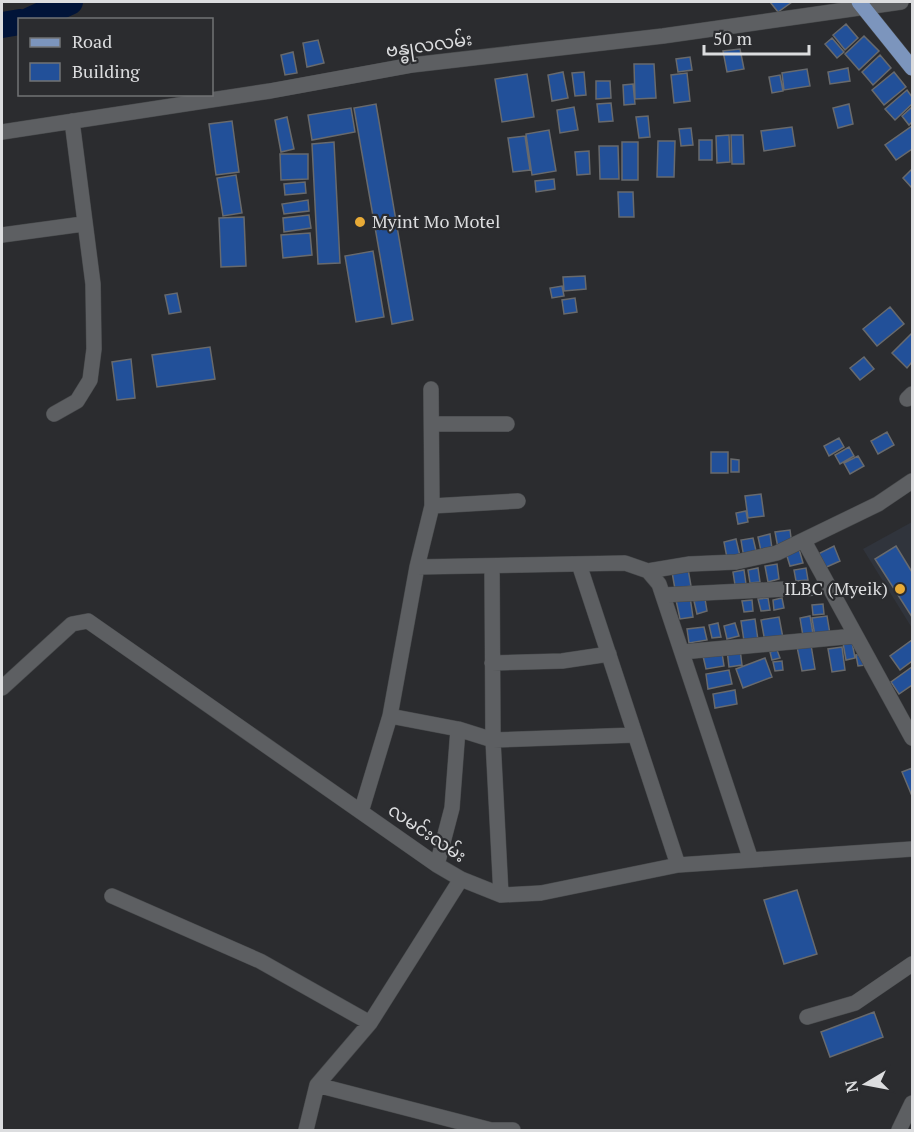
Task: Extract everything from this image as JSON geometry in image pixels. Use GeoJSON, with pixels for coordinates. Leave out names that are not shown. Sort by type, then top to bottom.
{"type":"FeatureCollection","features":[{"type":"Feature","properties":{"kind":"main road"},"geometry":{"type":"LineString","coordinates":[[861,5],[912,68]]}},
{"type":"Feature","properties":{"kind":"street","name":"ဗန္ဓုလလမ်း"},"geometry":{"type":"LineString","coordinates":[[2,132],[412,65],[663,36],[861,5],[901,2]]}},
{"type":"Feature","properties":{"kind":"street"},"geometry":{"type":"LineString","coordinates":[[54,414],[77,401],[90,380],[94,349],[93,284],[83,224],[72,122]]}},
{"type":"Feature","properties":{"kind":"street"},"geometry":{"type":"LineString","coordinates":[[2,235],[83,224]]}},
{"type":"Feature","properties":{"kind":"street"},"geometry":{"type":"LineString","coordinates":[[361,812],[390,716],[417,567],[432,506],[431,389]]}},
{"type":"Feature","properties":{"kind":"street"},"geometry":{"type":"LineString","coordinates":[[432,424],[507,424]]}},
{"type":"Feature","properties":{"kind":"street"},"geometry":{"type":"LineString","coordinates":[[417,567],[625,563],[648,571],[690,564],[736,562],[777,553],[804,541],[878,504],[912,482]]}},
{"type":"Feature","properties":{"kind":"street"},"geometry":{"type":"LineString","coordinates":[[432,506],[518,501]]}},
{"type":"Feature","properties":{"kind":"street"},"geometry":{"type":"LineString","coordinates":[[804,541],[912,738]]}},
{"type":"Feature","properties":{"kind":"street"},"geometry":{"type":"LineString","coordinates":[[579,564],[678,865]]}},
{"type":"Feature","properties":{"kind":"street"},"geometry":{"type":"LineString","coordinates":[[492,566],[493,740],[501,895]]}},
{"type":"Feature","properties":{"kind":"street"},"geometry":{"type":"LineString","coordinates":[[648,571],[659,584],[663,595],[751,860]]}},
{"type":"Feature","properties":{"kind":"street"},"geometry":{"type":"LineString","coordinates":[[663,595],[786,589]]}},
{"type":"Feature","properties":{"kind":"street","name":"လမင်းလမ်း"},"geometry":{"type":"LineString","coordinates":[[2,688],[72,624],[88,621],[437,865],[461,879],[501,895],[541,893],[678,865],[912,849]]}},
{"type":"Feature","properties":{"kind":"street"},"geometry":{"type":"LineString","coordinates":[[682,652],[855,636]]}},
{"type":"Feature","properties":{"kind":"street"},"geometry":{"type":"LineString","coordinates":[[492,663],[562,661],[609,654]]}},
{"type":"Feature","properties":{"kind":"street"},"geometry":{"type":"LineString","coordinates":[[390,716],[458,729],[493,740],[635,735]]}},
{"type":"Feature","properties":{"kind":"street"},"geometry":{"type":"LineString","coordinates":[[437,865],[452,808],[458,729]]}},
{"type":"Feature","properties":{"kind":"street"},"geometry":{"type":"LineString","coordinates":[[306,1131],[317,1085],[370,1023],[461,879]]}},
{"type":"Feature","properties":{"kind":"street"},"geometry":{"type":"LineString","coordinates":[[112,896],[260,961],[370,1023]]}},
{"type":"Feature","properties":{"kind":"street"},"geometry":{"type":"LineString","coordinates":[[807,1017],[855,1003],[912,964]]}},
{"type":"Feature","properties":{"kind":"street"},"geometry":{"type":"LineString","coordinates":[[317,1085],[491,1130],[513,1131]]}},
{"type":"Feature","properties":{"kind":"street"},"geometry":{"type":"LineString","coordinates":[[899,1131],[912,1102]]}},
{"type":"Feature","properties":{"kind":"shaded area","name":"ILBC (Myeik)"},"geometry":{"type":"Polygon","coordinates":[[[912,522],[912,628],[863,549],[912,522]]]}},
{"type":"Feature","properties":{"kind":"building"},"geometry":{"type":"Polygon","coordinates":[[[770,2],[792,2],[778,12],[770,2]]]}},
{"type":"Feature","properties":{"kind":"building"},"geometry":{"type":"Polygon","coordinates":[[[846,24],[858,38],[845,50],[833,35],[846,24]]]}},
{"type":"Feature","properties":{"kind":"building"},"geometry":{"type":"Polygon","coordinates":[[[864,36],[879,51],[859,70],[845,54],[864,36]]]}},
{"type":"Feature","properties":{"kind":"building"},"geometry":{"type":"Polygon","coordinates":[[[832,38],[844,52],[837,58],[825,44],[832,38]]]}},
{"type":"Feature","properties":{"kind":"building"},"geometry":{"type":"Polygon","coordinates":[[[318,40],[324,63],[307,67],[303,43],[318,40]]]}},
{"type":"Feature","properties":{"kind":"building"},"geometry":{"type":"Polygon","coordinates":[[[740,49],[744,69],[727,72],[723,51],[740,49]]]}},
{"type":"Feature","properties":{"kind":"building"},"geometry":{"type":"Polygon","coordinates":[[[293,52],[297,73],[285,75],[281,55],[293,52]]]}},
{"type":"Feature","properties":{"kind":"building"},"geometry":{"type":"Polygon","coordinates":[[[880,55],[891,68],[873,85],[862,72],[880,55]]]}},
{"type":"Feature","properties":{"kind":"building"},"geometry":{"type":"Polygon","coordinates":[[[690,57],[692,70],[678,72],[676,59],[690,57]]]}},
{"type":"Feature","properties":{"kind":"building"},"geometry":{"type":"Polygon","coordinates":[[[634,64],[654,64],[656,98],[635,99],[634,64]]]}},
{"type":"Feature","properties":{"kind":"building"},"geometry":{"type":"Polygon","coordinates":[[[848,68],[850,81],[830,84],[828,72],[848,68]]]}},
{"type":"Feature","properties":{"kind":"building"},"geometry":{"type":"Polygon","coordinates":[[[807,69],[810,86],[784,90],[782,73],[807,69]]]}},
{"type":"Feature","properties":{"kind":"building"},"geometry":{"type":"Polygon","coordinates":[[[563,72],[568,98],[552,101],[548,75],[563,72]]]}},
{"type":"Feature","properties":{"kind":"building"},"geometry":{"type":"Polygon","coordinates":[[[584,72],[586,95],[575,96],[572,73],[584,72]]]}},
{"type":"Feature","properties":{"kind":"building"},"geometry":{"type":"Polygon","coordinates":[[[894,72],[906,87],[884,105],[872,90],[894,72]]]}},
{"type":"Feature","properties":{"kind":"building"},"geometry":{"type":"Polygon","coordinates":[[[687,73],[690,101],[674,103],[671,75],[687,73]]]}},
{"type":"Feature","properties":{"kind":"building"},"geometry":{"type":"Polygon","coordinates":[[[527,74],[534,117],[502,122],[495,79],[527,74]]]}},
{"type":"Feature","properties":{"kind":"building"},"geometry":{"type":"Polygon","coordinates":[[[780,75],[783,91],[772,93],[769,77],[780,75]]]}},
{"type":"Feature","properties":{"kind":"building"},"geometry":{"type":"Polygon","coordinates":[[[596,81],[610,81],[611,98],[596,99],[596,81]]]}},
{"type":"Feature","properties":{"kind":"building"},"geometry":{"type":"Polygon","coordinates":[[[633,84],[635,104],[624,105],[623,85],[633,84]]]}},
{"type":"Feature","properties":{"kind":"building"},"geometry":{"type":"Polygon","coordinates":[[[907,90],[912,97],[912,104],[895,120],[885,109],[907,90]]]}},
{"type":"Feature","properties":{"kind":"building"},"geometry":{"type":"Polygon","coordinates":[[[611,103],[613,121],[599,122],[597,104],[611,103]]]}},
{"type":"Feature","properties":{"kind":"building"},"geometry":{"type":"Polygon","coordinates":[[[376,104],[413,320],[392,324],[354,108],[376,104]]]}},
{"type":"Feature","properties":{"kind":"building"},"geometry":{"type":"Polygon","coordinates":[[[849,104],[853,124],[838,128],[833,108],[849,104]]]}},
{"type":"Feature","properties":{"kind":"building"},"geometry":{"type":"Polygon","coordinates":[[[574,107],[578,130],[560,133],[557,110],[574,107]]]}},
{"type":"Feature","properties":{"kind":"building"},"geometry":{"type":"Polygon","coordinates":[[[912,107],[912,122],[909,125],[902,116],[912,107]]]}},
{"type":"Feature","properties":{"kind":"building"},"geometry":{"type":"Polygon","coordinates":[[[351,108],[355,132],[312,140],[308,115],[351,108]]]}},
{"type":"Feature","properties":{"kind":"building"},"geometry":{"type":"Polygon","coordinates":[[[648,116],[650,137],[639,138],[636,117],[648,116]]]}},
{"type":"Feature","properties":{"kind":"building"},"geometry":{"type":"Polygon","coordinates":[[[287,117],[294,149],[281,152],[275,120],[287,117]]]}},
{"type":"Feature","properties":{"kind":"building"},"geometry":{"type":"Polygon","coordinates":[[[232,121],[239,172],[216,175],[209,124],[232,121]]]}},
{"type":"Feature","properties":{"kind":"building"},"geometry":{"type":"Polygon","coordinates":[[[912,126],[912,149],[896,160],[885,145],[912,126]]]}},
{"type":"Feature","properties":{"kind":"building"},"geometry":{"type":"Polygon","coordinates":[[[792,127],[795,146],[764,151],[761,131],[792,127]]]}},
{"type":"Feature","properties":{"kind":"building"},"geometry":{"type":"Polygon","coordinates":[[[691,128],[693,145],[681,146],[679,129],[691,128]]]}},
{"type":"Feature","properties":{"kind":"building"},"geometry":{"type":"Polygon","coordinates":[[[549,130],[556,171],[532,175],[526,134],[549,130]]]}},
{"type":"Feature","properties":{"kind":"building"},"geometry":{"type":"Polygon","coordinates":[[[729,135],[730,162],[717,163],[716,136],[729,135]]]}},
{"type":"Feature","properties":{"kind":"building"},"geometry":{"type":"Polygon","coordinates":[[[731,135],[743,135],[744,164],[732,164],[731,135]]]}},
{"type":"Feature","properties":{"kind":"building"},"geometry":{"type":"Polygon","coordinates":[[[525,136],[530,170],[513,172],[508,138],[525,136]]]}},
{"type":"Feature","properties":{"kind":"building"},"geometry":{"type":"Polygon","coordinates":[[[699,140],[712,140],[712,160],[699,160],[699,140]]]}},
{"type":"Feature","properties":{"kind":"building"},"geometry":{"type":"Polygon","coordinates":[[[658,141],[675,141],[674,177],[657,177],[658,141]]]}},
{"type":"Feature","properties":{"kind":"building"},"geometry":{"type":"Polygon","coordinates":[[[334,142],[340,263],[318,264],[312,144],[334,142]]]}},
{"type":"Feature","properties":{"kind":"building"},"geometry":{"type":"Polygon","coordinates":[[[622,142],[638,142],[638,180],[622,180],[622,142]]]}},
{"type":"Feature","properties":{"kind":"building"},"geometry":{"type":"Polygon","coordinates":[[[599,146],[618,146],[619,179],[600,179],[599,146]]]}},
{"type":"Feature","properties":{"kind":"building"},"geometry":{"type":"Polygon","coordinates":[[[589,151],[590,174],[577,175],[575,152],[589,151]]]}},
{"type":"Feature","properties":{"kind":"building"},"geometry":{"type":"Polygon","coordinates":[[[280,154],[308,154],[308,179],[281,180],[280,154]]]}},
{"type":"Feature","properties":{"kind":"building"},"geometry":{"type":"Polygon","coordinates":[[[912,169],[912,188],[903,178],[912,169]]]}},
{"type":"Feature","properties":{"kind":"building"},"geometry":{"type":"Polygon","coordinates":[[[236,175],[242,213],[223,216],[217,178],[236,175]]]}},
{"type":"Feature","properties":{"kind":"building"},"geometry":{"type":"Polygon","coordinates":[[[554,179],[555,189],[536,192],[535,181],[554,179]]]}},
{"type":"Feature","properties":{"kind":"building"},"geometry":{"type":"Polygon","coordinates":[[[305,182],[306,193],[285,195],[284,184],[305,182]]]}},
{"type":"Feature","properties":{"kind":"building"},"geometry":{"type":"Polygon","coordinates":[[[618,192],[633,192],[634,217],[619,217],[618,192]]]}},
{"type":"Feature","properties":{"kind":"building"},"geometry":{"type":"Polygon","coordinates":[[[308,200],[309,211],[284,214],[282,204],[308,200]]]}},
{"type":"Feature","properties":{"kind":"building"},"geometry":{"type":"Polygon","coordinates":[[[309,215],[311,228],[284,232],[283,218],[309,215]]]}},
{"type":"Feature","properties":{"kind":"building"},"geometry":{"type":"Polygon","coordinates":[[[244,217],[246,266],[221,267],[219,218],[244,217]]]}},
{"type":"Feature","properties":{"kind":"building"},"geometry":{"type":"Polygon","coordinates":[[[310,233],[312,255],[283,258],[281,235],[310,233]]]}},
{"type":"Feature","properties":{"kind":"building"},"geometry":{"type":"Polygon","coordinates":[[[373,251],[384,317],[356,322],[345,256],[373,251]]]}},
{"type":"Feature","properties":{"kind":"building"},"geometry":{"type":"Polygon","coordinates":[[[585,276],[586,289],[564,291],[563,277],[585,276]]]}},
{"type":"Feature","properties":{"kind":"building"},"geometry":{"type":"Polygon","coordinates":[[[562,286],[564,296],[552,298],[550,288],[562,286]]]}},
{"type":"Feature","properties":{"kind":"building"},"geometry":{"type":"Polygon","coordinates":[[[177,293],[181,312],[169,314],[165,295],[177,293]]]}},
{"type":"Feature","properties":{"kind":"building"},"geometry":{"type":"Polygon","coordinates":[[[575,298],[577,312],[564,314],[562,300],[575,298]]]}},
{"type":"Feature","properties":{"kind":"building"},"geometry":{"type":"Polygon","coordinates":[[[890,307],[904,324],[877,346],[863,329],[890,307]]]}},
{"type":"Feature","properties":{"kind":"building"},"geometry":{"type":"Polygon","coordinates":[[[912,333],[912,362],[907,368],[892,353],[912,333]]]}},
{"type":"Feature","properties":{"kind":"building"},"geometry":{"type":"Polygon","coordinates":[[[210,347],[215,379],[157,387],[152,355],[210,347]]]}},
{"type":"Feature","properties":{"kind":"building"},"geometry":{"type":"Polygon","coordinates":[[[864,357],[874,369],[860,380],[850,368],[864,357]]]}},
{"type":"Feature","properties":{"kind":"building"},"geometry":{"type":"Polygon","coordinates":[[[131,359],[135,398],[117,400],[112,362],[131,359]]]}},
{"type":"Feature","properties":{"kind":"building"},"geometry":{"type":"Polygon","coordinates":[[[887,432],[894,445],[878,454],[871,441],[887,432]]]}},
{"type":"Feature","properties":{"kind":"building"},"geometry":{"type":"Polygon","coordinates":[[[839,438],[844,447],[829,456],[824,446],[839,438]]]}},
{"type":"Feature","properties":{"kind":"building"},"geometry":{"type":"Polygon","coordinates":[[[849,447],[854,456],[840,464],[835,455],[849,447]]]}},
{"type":"Feature","properties":{"kind":"building"},"geometry":{"type":"Polygon","coordinates":[[[711,452],[728,452],[728,473],[711,473],[711,452]]]}},
{"type":"Feature","properties":{"kind":"building"},"geometry":{"type":"Polygon","coordinates":[[[858,456],[864,466],[850,474],[844,463],[858,456]]]}},
{"type":"Feature","properties":{"kind":"building"},"geometry":{"type":"Polygon","coordinates":[[[731,459],[739,460],[739,472],[731,472],[731,459]]]}},
{"type":"Feature","properties":{"kind":"building"},"geometry":{"type":"Polygon","coordinates":[[[761,494],[764,516],[748,518],[745,496],[761,494]]]}},
{"type":"Feature","properties":{"kind":"building"},"geometry":{"type":"Polygon","coordinates":[[[746,511],[748,522],[738,524],[736,513],[746,511]]]}},
{"type":"Feature","properties":{"kind":"building"},"geometry":{"type":"Polygon","coordinates":[[[790,530],[792,545],[778,548],[775,532],[790,530]]]}},
{"type":"Feature","properties":{"kind":"building"},"geometry":{"type":"Polygon","coordinates":[[[770,534],[772,549],[761,551],[758,537],[770,534]]]}},
{"type":"Feature","properties":{"kind":"building"},"geometry":{"type":"Polygon","coordinates":[[[753,538],[757,555],[744,558],[741,540],[753,538]]]}},
{"type":"Feature","properties":{"kind":"building"},"geometry":{"type":"Polygon","coordinates":[[[736,539],[740,556],[727,558],[724,542],[736,539]]]}},
{"type":"Feature","properties":{"kind":"building"},"geometry":{"type":"Polygon","coordinates":[[[834,546],[840,561],[822,569],[816,555],[834,546]]]}},
{"type":"Feature","properties":{"kind":"building"},"geometry":{"type":"Polygon","coordinates":[[[896,546],[912,572],[912,617],[875,559],[896,546]]]}},
{"type":"Feature","properties":{"kind":"building"},"geometry":{"type":"Polygon","coordinates":[[[799,549],[803,563],[790,566],[786,553],[799,549]]]}},
{"type":"Feature","properties":{"kind":"building"},"geometry":{"type":"Polygon","coordinates":[[[777,564],[779,579],[768,582],[765,566],[777,564]]]}},
{"type":"Feature","properties":{"kind":"building"},"geometry":{"type":"Polygon","coordinates":[[[758,568],[760,582],[750,583],[748,570],[758,568]]]}},
{"type":"Feature","properties":{"kind":"building"},"geometry":{"type":"Polygon","coordinates":[[[806,568],[808,580],[796,581],[794,570],[806,568]]]}},
{"type":"Feature","properties":{"kind":"building"},"geometry":{"type":"Polygon","coordinates":[[[688,569],[691,586],[675,589],[672,572],[688,569]]]}},
{"type":"Feature","properties":{"kind":"building"},"geometry":{"type":"Polygon","coordinates":[[[744,570],[746,584],[735,585],[733,572],[744,570]]]}},
{"type":"Feature","properties":{"kind":"building"},"geometry":{"type":"Polygon","coordinates":[[[812,585],[814,595],[805,596],[803,586],[812,585]]]}},
{"type":"Feature","properties":{"kind":"building"},"geometry":{"type":"Polygon","coordinates":[[[690,597],[693,617],[680,619],[676,600],[690,597]]]}},
{"type":"Feature","properties":{"kind":"building"},"geometry":{"type":"Polygon","coordinates":[[[768,598],[770,610],[761,611],[758,599],[768,598]]]}},
{"type":"Feature","properties":{"kind":"building"},"geometry":{"type":"Polygon","coordinates":[[[782,598],[784,608],[774,610],[773,600],[782,598]]]}},
{"type":"Feature","properties":{"kind":"building"},"geometry":{"type":"Polygon","coordinates":[[[705,599],[707,611],[697,614],[694,601],[705,599]]]}},
{"type":"Feature","properties":{"kind":"building"},"geometry":{"type":"Polygon","coordinates":[[[752,600],[753,611],[744,612],[742,601],[752,600]]]}},
{"type":"Feature","properties":{"kind":"building"},"geometry":{"type":"Polygon","coordinates":[[[823,604],[824,614],[813,615],[812,605],[823,604]]]}},
{"type":"Feature","properties":{"kind":"building"},"geometry":{"type":"Polygon","coordinates":[[[810,616],[813,634],[803,636],[800,618],[810,616]]]}},
{"type":"Feature","properties":{"kind":"building"},"geometry":{"type":"Polygon","coordinates":[[[827,616],[830,634],[815,636],[812,618],[827,616]]]}},
{"type":"Feature","properties":{"kind":"building"},"geometry":{"type":"Polygon","coordinates":[[[779,617],[783,638],[765,642],[761,620],[779,617]]]}},
{"type":"Feature","properties":{"kind":"building"},"geometry":{"type":"Polygon","coordinates":[[[755,619],[758,640],[744,641],[741,621],[755,619]]]}},
{"type":"Feature","properties":{"kind":"building"},"geometry":{"type":"Polygon","coordinates":[[[718,623],[721,637],[712,638],[709,625],[718,623]]]}},
{"type":"Feature","properties":{"kind":"building"},"geometry":{"type":"Polygon","coordinates":[[[735,623],[739,636],[727,639],[724,626],[735,623]]]}},
{"type":"Feature","properties":{"kind":"building"},"geometry":{"type":"Polygon","coordinates":[[[704,627],[707,640],[689,643],[687,629],[704,627]]]}},
{"type":"Feature","properties":{"kind":"building"},"geometry":{"type":"Polygon","coordinates":[[[912,640],[912,661],[900,670],[890,656],[912,640]]]}},
{"type":"Feature","properties":{"kind":"building"},"geometry":{"type":"Polygon","coordinates":[[[852,642],[855,658],[846,660],[843,643],[852,642]]]}},
{"type":"Feature","properties":{"kind":"building"},"geometry":{"type":"Polygon","coordinates":[[[811,645],[815,669],[802,671],[797,647],[811,645]]]}},
{"type":"Feature","properties":{"kind":"building"},"geometry":{"type":"Polygon","coordinates":[[[842,647],[845,670],[832,672],[828,649],[842,647]]]}},
{"type":"Feature","properties":{"kind":"building"},"geometry":{"type":"Polygon","coordinates":[[[740,649],[742,665],[729,667],[727,650],[740,649]]]}},
{"type":"Feature","properties":{"kind":"building"},"geometry":{"type":"Polygon","coordinates":[[[777,650],[780,658],[772,660],[770,652],[777,650]]]}},
{"type":"Feature","properties":{"kind":"building"},"geometry":{"type":"Polygon","coordinates":[[[722,653],[724,666],[706,669],[703,656],[722,653]]]}},
{"type":"Feature","properties":{"kind":"building"},"geometry":{"type":"Polygon","coordinates":[[[863,654],[865,665],[858,666],[856,655],[863,654]]]}},
{"type":"Feature","properties":{"kind":"building"},"geometry":{"type":"Polygon","coordinates":[[[765,658],[772,677],[743,688],[736,669],[765,658]]]}},
{"type":"Feature","properties":{"kind":"building"},"geometry":{"type":"Polygon","coordinates":[[[782,661],[783,670],[775,671],[773,662],[782,661]]]}},
{"type":"Feature","properties":{"kind":"building"},"geometry":{"type":"Polygon","coordinates":[[[912,667],[912,685],[899,694],[891,682],[912,667]]]}},
{"type":"Feature","properties":{"kind":"building"},"geometry":{"type":"Polygon","coordinates":[[[729,670],[732,684],[708,689],[706,674],[729,670]]]}},
{"type":"Feature","properties":{"kind":"building"},"geometry":{"type":"Polygon","coordinates":[[[735,690],[737,704],[715,708],[713,694],[735,690]]]}},
{"type":"Feature","properties":{"kind":"building"},"geometry":{"type":"Polygon","coordinates":[[[912,768],[912,796],[902,772],[912,768]]]}},
{"type":"Feature","properties":{"kind":"building"},"geometry":{"type":"Polygon","coordinates":[[[797,890],[817,954],[784,964],[764,900],[797,890]]]}},
{"type":"Feature","properties":{"kind":"building"},"geometry":{"type":"Polygon","coordinates":[[[874,1012],[883,1037],[830,1057],[821,1032],[874,1012]]]}},
{"type":"Feature","properties":{"kind":"waterway"},"geometry":{"type":"LineString","coordinates":[[34,18],[70,2]]}},
{"type":"Feature","properties":{"kind":"waterway"},"geometry":{"type":"LineString","coordinates":[[2,25],[18,22]]}},
{"type":"Feature","properties":{"kind":"place","name":"Myint Mo Motel"},"geometry":{"type":"Point","coordinates":[360,222]}},
{"type":"Feature","properties":{"kind":"place","name":"ILBC (Myeik)"},"geometry":{"type":"Point","coordinates":[900,589]}}]}
